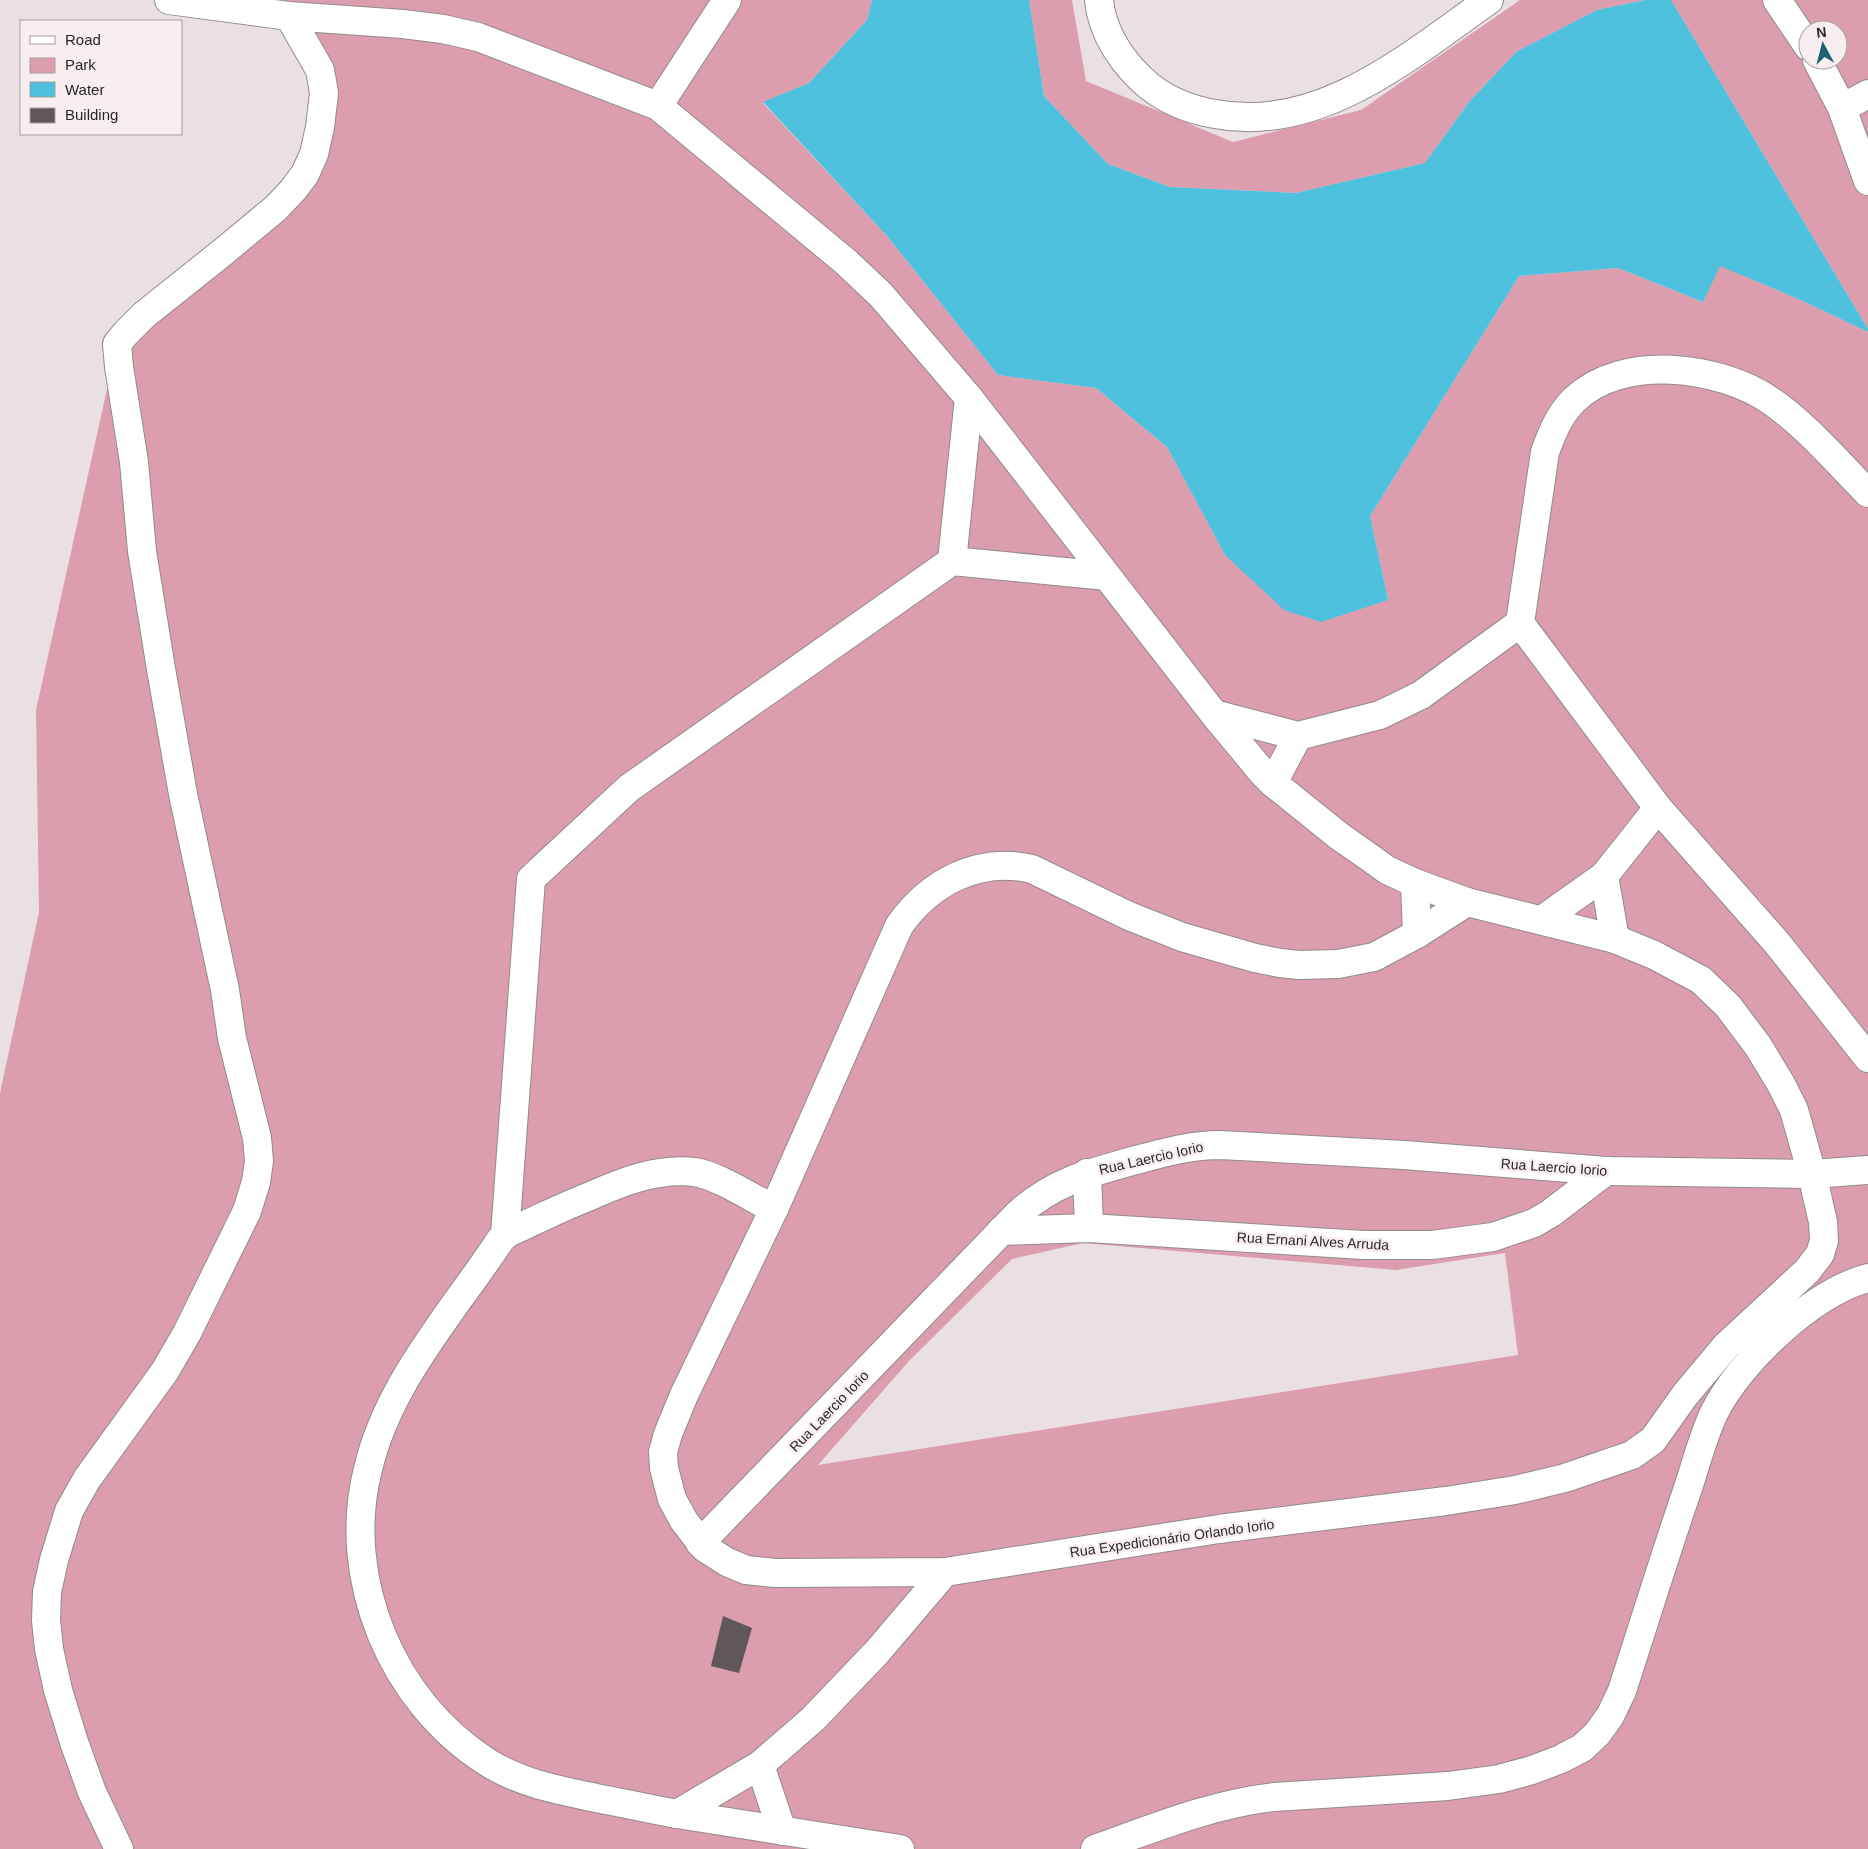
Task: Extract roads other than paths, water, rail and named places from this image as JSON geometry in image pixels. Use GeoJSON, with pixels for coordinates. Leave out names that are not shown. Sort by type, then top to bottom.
{"type":"FeatureCollection","features":[{"type":"Feature","properties":{"kind":"street"},"geometry":{"type":"LineString","coordinates":[[169,0],[288,16],[403,24],[443,29],[478,37],[658,106],[846,262],[881,295],[969,398],[1214,714],[1273,783],[1369,858],[1415,883],[1467,902],[1615,939],[1686,970],[1701,980],[1728,1006],[1758,1046],[1789,1099],[1794,1110],[1812,1174]]}},
{"type":"Feature","properties":{"kind":"street"},"geometry":{"type":"LineString","coordinates":[[658,106],[727,0]]}},
{"type":"Feature","properties":{"kind":"street"},"geometry":{"type":"LineString","coordinates":[[1099,0],[1104,24],[1114,44],[1126,63],[1157,92],[1178,104],[1200,111],[1226,116],[1255,117],[1291,112],[1340,97],[1368,83],[1400,63],[1489,0]]}},
{"type":"Feature","properties":{"kind":"street"},"geometry":{"type":"LineString","coordinates":[[1777,0],[1798,31]]}},
{"type":"Feature","properties":{"kind":"street"},"geometry":{"type":"LineString","coordinates":[[119,1849],[92,1792],[58,1690],[46,1620],[49,1584],[54,1560],[69,1511],[87,1479],[165,1371],[187,1332],[247,1211],[256,1182],[259,1162],[257,1138],[232,1038],[225,990],[183,794],[162,678],[142,551],[134,462],[119,367],[118,344],[144,315],[276,208],[305,174],[314,154],[324,92],[320,70],[288,16]]}},
{"type":"Feature","properties":{"kind":"street"},"geometry":{"type":"LineString","coordinates":[[1822,70],[1842,108],[1868,181]]}},
{"type":"Feature","properties":{"kind":"street"},"geometry":{"type":"LineString","coordinates":[[1842,108],[1868,94]]}},
{"type":"Feature","properties":{"kind":"street"},"geometry":{"type":"LineString","coordinates":[[1868,493],[1793,419],[1771,401],[1746,386],[1711,375],[1683,370],[1654,370],[1626,374],[1605,380],[1574,400],[1554,427],[1545,452],[1520,623],[1658,808],[1776,943],[1868,1058]]}},
{"type":"Feature","properties":{"kind":"street"},"geometry":{"type":"LineString","coordinates":[[952,562],[969,398]]}},
{"type":"Feature","properties":{"kind":"street"},"geometry":{"type":"LineString","coordinates":[[505,1235],[531,879],[629,788],[952,562],[1107,576]]}},
{"type":"Feature","properties":{"kind":"street"},"geometry":{"type":"LineString","coordinates":[[1214,714],[1298,736],[1380,715],[1400,706],[1438,683],[1520,623]]}},
{"type":"Feature","properties":{"kind":"street"},"geometry":{"type":"LineString","coordinates":[[1273,783],[1298,736]]}},
{"type":"Feature","properties":{"kind":"street"},"geometry":{"type":"LineString","coordinates":[[1542,920],[1604,876],[1658,808]]}},
{"type":"Feature","properties":{"kind":"street","name":"Rua Expedicionário Orlando Iorio"},"geometry":{"type":"LineString","coordinates":[[1467,902],[1417,934],[1374,957],[1357,962],[1318,965],[1280,963],[1255,958],[1182,937],[1129,916],[1032,869],[1021,866],[993,866],[962,874],[942,883],[925,896],[911,909],[899,926],[774,1209],[684,1395],[668,1434],[663,1452],[664,1468],[672,1499],[684,1521],[700,1543],[726,1562],[746,1570],[775,1573],[945,1572],[1219,1530],[1446,1501],[1515,1490],[1565,1478],[1612,1463],[1643,1449],[1653,1440],[1710,1363],[1747,1325],[1807,1270],[1820,1254],[1824,1241],[1823,1222],[1812,1174]]}},
{"type":"Feature","properties":{"kind":"street"},"geometry":{"type":"LineString","coordinates":[[1604,876],[1615,939]]}},
{"type":"Feature","properties":{"kind":"street"},"geometry":{"type":"LineString","coordinates":[[1415,883],[1417,934]]}},
{"type":"Feature","properties":{"kind":"street","name":"Rua Laercio Iorio"},"geometry":{"type":"LineString","coordinates":[[700,1543],[1033,1200],[1049,1190],[1087,1173],[1166,1152],[1204,1145],[1404,1155],[1606,1171],[1812,1174],[1868,1170]]}},
{"type":"Feature","properties":{"kind":"street","name":"Rua Ernani Alves Arruda"},"geometry":{"type":"LineString","coordinates":[[1001,1232],[1089,1228],[1363,1245],[1432,1245],[1464,1242],[1493,1237],[1534,1223],[1551,1213],[1606,1171]]}},
{"type":"Feature","properties":{"kind":"street"},"geometry":{"type":"LineString","coordinates":[[774,1209],[716,1179],[697,1172],[672,1172],[641,1176],[612,1186],[505,1235],[430,1340],[398,1391],[381,1428],[368,1469],[362,1500],[361,1533],[369,1594],[379,1632],[393,1660],[415,1695],[434,1718],[486,1761],[508,1774],[535,1784],[564,1791],[677,1814],[900,1849]]}},
{"type":"Feature","properties":{"kind":"street"},"geometry":{"type":"LineString","coordinates":[[1087,1173],[1089,1228]]}},
{"type":"Feature","properties":{"kind":"street"},"geometry":{"type":"LineString","coordinates":[[1096,1849],[1171,1822],[1247,1800],[1439,1787],[1499,1779],[1561,1759],[1582,1748],[1598,1734],[1610,1716],[1622,1690],[1714,1413],[1728,1390],[1748,1365],[1800,1315],[1824,1298],[1868,1278]]}},
{"type":"Feature","properties":{"kind":"street"},"geometry":{"type":"LineString","coordinates":[[677,1814],[760,1765],[813,1719],[877,1652],[945,1572]]}},
{"type":"Feature","properties":{"kind":"street"},"geometry":{"type":"LineString","coordinates":[[760,1765],[782,1831]]}},
{"type":"Feature","properties":{"kind":"water"},"geometry":{"type":"Polygon","coordinates":[[[872,0],[1029,0],[1044,96],[1108,164],[1170,187],[1296,193],[1425,163],[1469,102],[1516,52],[1597,10],[1645,0],[1671,0],[1868,329],[1868,332],[1803,301],[1720,266],[1703,302],[1618,268],[1519,276],[1370,516],[1388,600],[1321,622],[1284,610],[1225,555],[1167,447],[1096,388],[998,375],[887,236],[763,102],[809,83],[867,20],[872,0]]]}}]}
